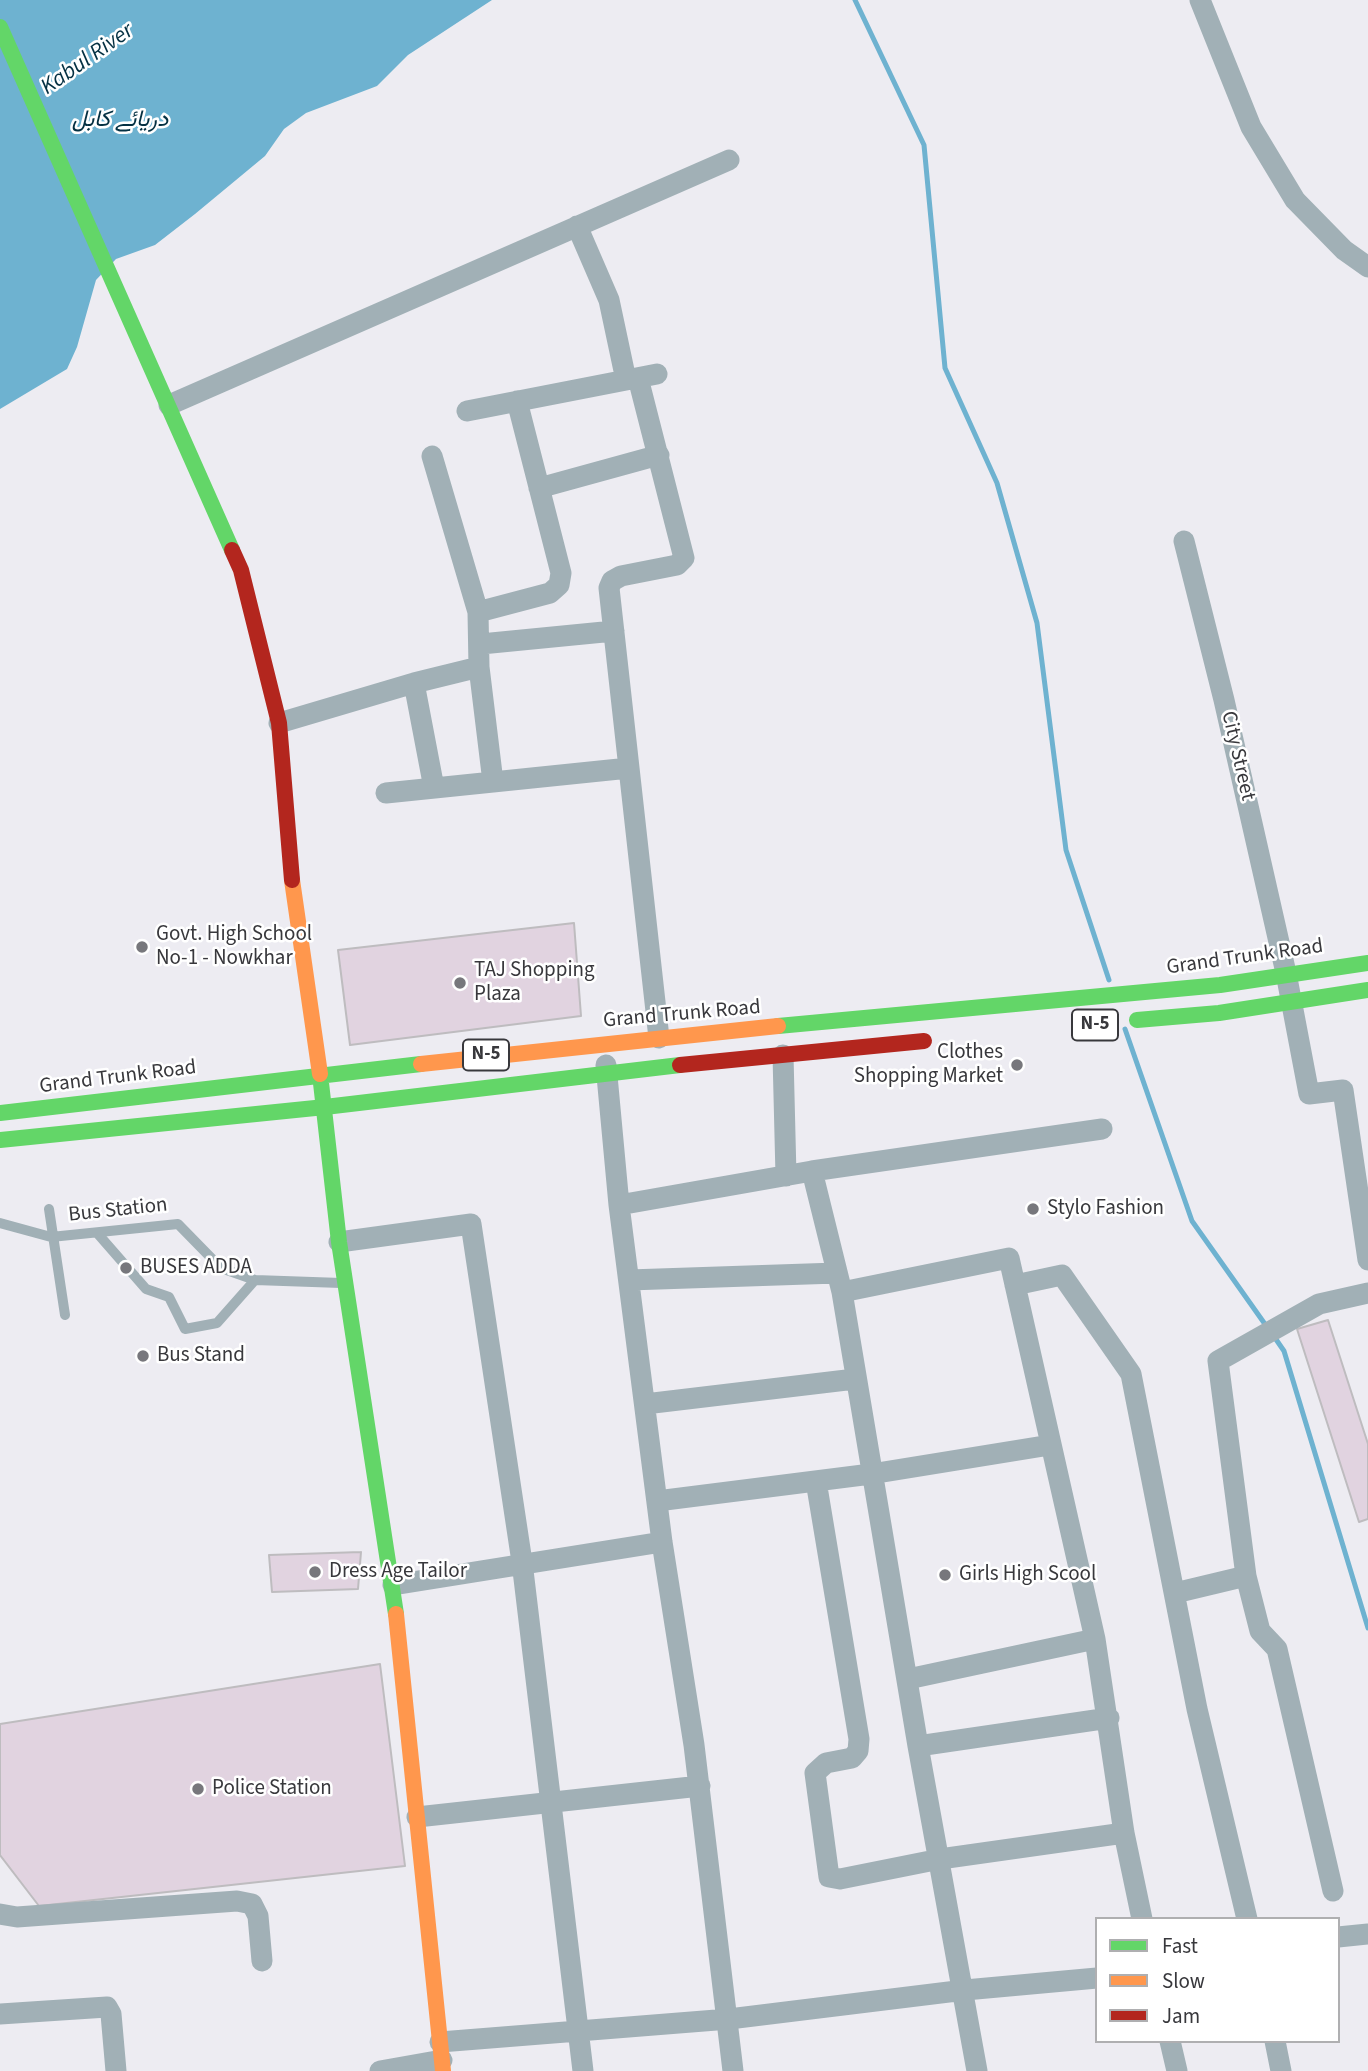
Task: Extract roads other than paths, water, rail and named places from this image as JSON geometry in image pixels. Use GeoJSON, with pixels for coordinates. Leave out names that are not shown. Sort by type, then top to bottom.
{"type":"FeatureCollection","features":[{"type":"Feature","properties":{"kind":"main road"},"geometry":{"type":"LineString","coordinates":[[0,27],[241,570],[279,723],[294,900],[325,1107],[339,1242],[393,1585],[442,2058]]}},
{"type":"Feature","properties":{"kind":"main road","name":"Grand Trunk Road"},"geometry":{"type":"LineString","coordinates":[[0,1113],[605,1042],[1220,985],[1286,973],[1368,963]]}},
{"type":"Feature","properties":{"kind":"main road","name":"N-5"},"geometry":{"type":"LineString","coordinates":[[1122,1022],[1219,1013],[1368,990]]}},
{"type":"Feature","properties":{"kind":"main road","name":"N-5"},"geometry":{"type":"LineString","coordinates":[[0,1140],[325,1107],[607,1072],[944,1039]]}},
{"type":"Feature","properties":{"kind":"street"},"geometry":{"type":"LineString","coordinates":[[1200,0],[1251,127],[1295,200],[1344,250],[1368,267]]}},
{"type":"Feature","properties":{"kind":"street"},"geometry":{"type":"LineString","coordinates":[[169,405],[729,160]]}},
{"type":"Feature","properties":{"kind":"street"},"geometry":{"type":"LineString","coordinates":[[578,226],[640,377],[684,558],[677,565],[612,581],[609,588],[659,1038]]}},
{"type":"Feature","properties":{"kind":"street"},"geometry":{"type":"LineString","coordinates":[[467,411],[640,377]]}},
{"type":"Feature","properties":{"kind":"street"},"geometry":{"type":"LineString","coordinates":[[478,612],[550,593],[559,585],[561,573],[517,401]]}},
{"type":"Feature","properties":{"kind":"street"},"geometry":{"type":"LineString","coordinates":[[539,488],[659,455]]}},
{"type":"Feature","properties":{"kind":"street"},"geometry":{"type":"LineString","coordinates":[[432,456],[478,612],[481,644],[479,667],[493,782]]}},
{"type":"Feature","properties":{"kind":"street","name":"City Street"},"geometry":{"type":"LineString","coordinates":[[1184,541],[1224,700],[1286,973],[1309,1094],[1343,1090],[1368,1260]]}},
{"type":"Feature","properties":{"kind":"street"},"geometry":{"type":"LineString","coordinates":[[481,644],[614,631]]}},
{"type":"Feature","properties":{"kind":"street"},"geometry":{"type":"LineString","coordinates":[[279,723],[414,683],[479,667]]}},
{"type":"Feature","properties":{"kind":"street"},"geometry":{"type":"LineString","coordinates":[[414,683],[434,788]]}},
{"type":"Feature","properties":{"kind":"street"},"geometry":{"type":"LineString","coordinates":[[386,793],[629,768]]}},
{"type":"Feature","properties":{"kind":"street"},"geometry":{"type":"LineString","coordinates":[[605,1042],[619,1205],[662,1542],[699,1786],[729,2019],[733,2071]]}},
{"type":"Feature","properties":{"kind":"street"},"geometry":{"type":"LineString","coordinates":[[783,1055],[786,1175]]}},
{"type":"Feature","properties":{"kind":"street"},"geometry":{"type":"LineString","coordinates":[[619,1205],[786,1175],[1102,1129]]}},
{"type":"Feature","properties":{"kind":"street"},"geometry":{"type":"LineString","coordinates":[[812,1171],[839,1282],[918,1746],[965,1990],[977,2071]]}},
{"type":"Feature","properties":{"kind":"street"},"geometry":{"type":"LineString","coordinates":[[339,1242],[471,1224],[522,1562],[583,2071]]}},
{"type":"Feature","properties":{"kind":"street"},"geometry":{"type":"LineString","coordinates":[[629,1280],[839,1282],[1009,1258],[1094,1639],[1109,1718],[1124,1833],[1142,1917]]}},
{"type":"Feature","properties":{"kind":"street"},"geometry":{"type":"LineString","coordinates":[[1015,1285],[1062,1275],[1131,1374],[1197,1709],[1247,1917]]}},
{"type":"Feature","properties":{"kind":"street"},"geometry":{"type":"LineString","coordinates":[[1333,1891],[1277,1649],[1260,1630],[1246,1576],[1218,1361],[1319,1304],[1368,1293]]}},
{"type":"Feature","properties":{"kind":"street"},"geometry":{"type":"LineString","coordinates":[[645,1404],[855,1379]]}},
{"type":"Feature","properties":{"kind":"street"},"geometry":{"type":"LineString","coordinates":[[657,1501],[871,1474],[1050,1445]]}},
{"type":"Feature","properties":{"kind":"street"},"geometry":{"type":"LineString","coordinates":[[816,1481],[859,1739],[858,1751],[852,1758],[826,1763],[815,1773],[830,1877],[840,1879],[940,1859],[1124,1833]]}},
{"type":"Feature","properties":{"kind":"street"},"geometry":{"type":"LineString","coordinates":[[393,1585],[522,1562],[662,1542]]}},
{"type":"Feature","properties":{"kind":"street"},"geometry":{"type":"LineString","coordinates":[[1175,1593],[1246,1576]]}},
{"type":"Feature","properties":{"kind":"street"},"geometry":{"type":"LineString","coordinates":[[908,1679],[1094,1639]]}},
{"type":"Feature","properties":{"kind":"street"},"geometry":{"type":"LineString","coordinates":[[918,1746],[1109,1718]]}},
{"type":"Feature","properties":{"kind":"street"},"geometry":{"type":"LineString","coordinates":[[417,1817],[699,1786]]}},
{"type":"Feature","properties":{"kind":"street"},"geometry":{"type":"LineString","coordinates":[[0,1914],[17,1917],[244,1902],[252,1904],[258,1916],[262,1961]]}},
{"type":"Feature","properties":{"kind":"street"},"geometry":{"type":"LineString","coordinates":[[1340,1937],[1368,1934]]}},
{"type":"Feature","properties":{"kind":"street"},"geometry":{"type":"LineString","coordinates":[[380,2071],[580,2031],[729,2019],[965,1990],[1095,1978]]}},
{"type":"Feature","properties":{"kind":"street"},"geometry":{"type":"LineString","coordinates":[[0,2014],[107,2007],[111,2014],[116,2071]]}},
{"type":"Feature","properties":{"kind":"street"},"geometry":{"type":"LineString","coordinates":[[1170,2043],[1177,2071]]}},
{"type":"Feature","properties":{"kind":"street"},"geometry":{"type":"LineString","coordinates":[[1275,2043],[1282,2071]]}},
{"type":"Feature","properties":{"kind":"lane"},"geometry":{"type":"LineString","coordinates":[[49,1209],[51,1237],[65,1315]]}},
{"type":"Feature","properties":{"kind":"lane","name":"Bus Station"},"geometry":{"type":"LineString","coordinates":[[0,1223],[51,1237],[178,1224],[221,1268],[255,1280],[347,1283]]}},
{"type":"Feature","properties":{"kind":"lane"},"geometry":{"type":"LineString","coordinates":[[97,1234],[146,1289],[169,1297],[185,1329],[217,1323],[255,1280]]}},
{"type":"Feature","properties":{"kind":"water","name":"دریائے کابل"},"geometry":{"type":"Polygon","coordinates":[[[0,0],[492,0],[408,55],[377,86],[306,113],[284,129],[265,156],[155,245],[116,259],[96,280],[77,347],[67,369],[0,409],[0,0]]]}},
{"type":"Feature","properties":{"kind":"waterway"},"geometry":{"type":"LineString","coordinates":[[855,0],[924,145],[945,368],[997,483],[1037,623],[1066,850],[1109,980]]}},
{"type":"Feature","properties":{"kind":"waterway"},"geometry":{"type":"LineString","coordinates":[[1125,1029],[1192,1221],[1267,1327]]}},
{"type":"Feature","properties":{"kind":"waterway"},"geometry":{"type":"LineString","coordinates":[[1273,1335],[1284,1351],[1368,1628]]}},
{"type":"Feature","properties":{"kind":"place","name":"Govt. High School No-1 - Nowkhar"},"geometry":{"type":"Point","coordinates":[142,947]}},
{"type":"Feature","properties":{"kind":"place","name":"TAJ Shopping Plaza"},"geometry":{"type":"Point","coordinates":[460,983]}},
{"type":"Feature","properties":{"kind":"place","name":"Clothes Shopping Market"},"geometry":{"type":"Point","coordinates":[1017,1065]}},
{"type":"Feature","properties":{"kind":"place","name":"Stylo Fashion"},"geometry":{"type":"Point","coordinates":[1033,1209]}},
{"type":"Feature","properties":{"kind":"place","name":"BUSES ADDA"},"geometry":{"type":"Point","coordinates":[126,1268]}},
{"type":"Feature","properties":{"kind":"place","name":"Bus Stand"},"geometry":{"type":"Point","coordinates":[143,1356]}},
{"type":"Feature","properties":{"kind":"place","name":"Dress Age Tailor"},"geometry":{"type":"Point","coordinates":[315,1572]}},
{"type":"Feature","properties":{"kind":"place","name":"Girls High Scool"},"geometry":{"type":"Point","coordinates":[945,1575]}},
{"type":"Feature","properties":{"kind":"place","name":"Police Station"},"geometry":{"type":"Point","coordinates":[198,1789]}},
{"type":"Feature","properties":{"kind":"water label","name":"Kabul River"},"geometry":{"type":"Point","coordinates":[88,60]}}]}
